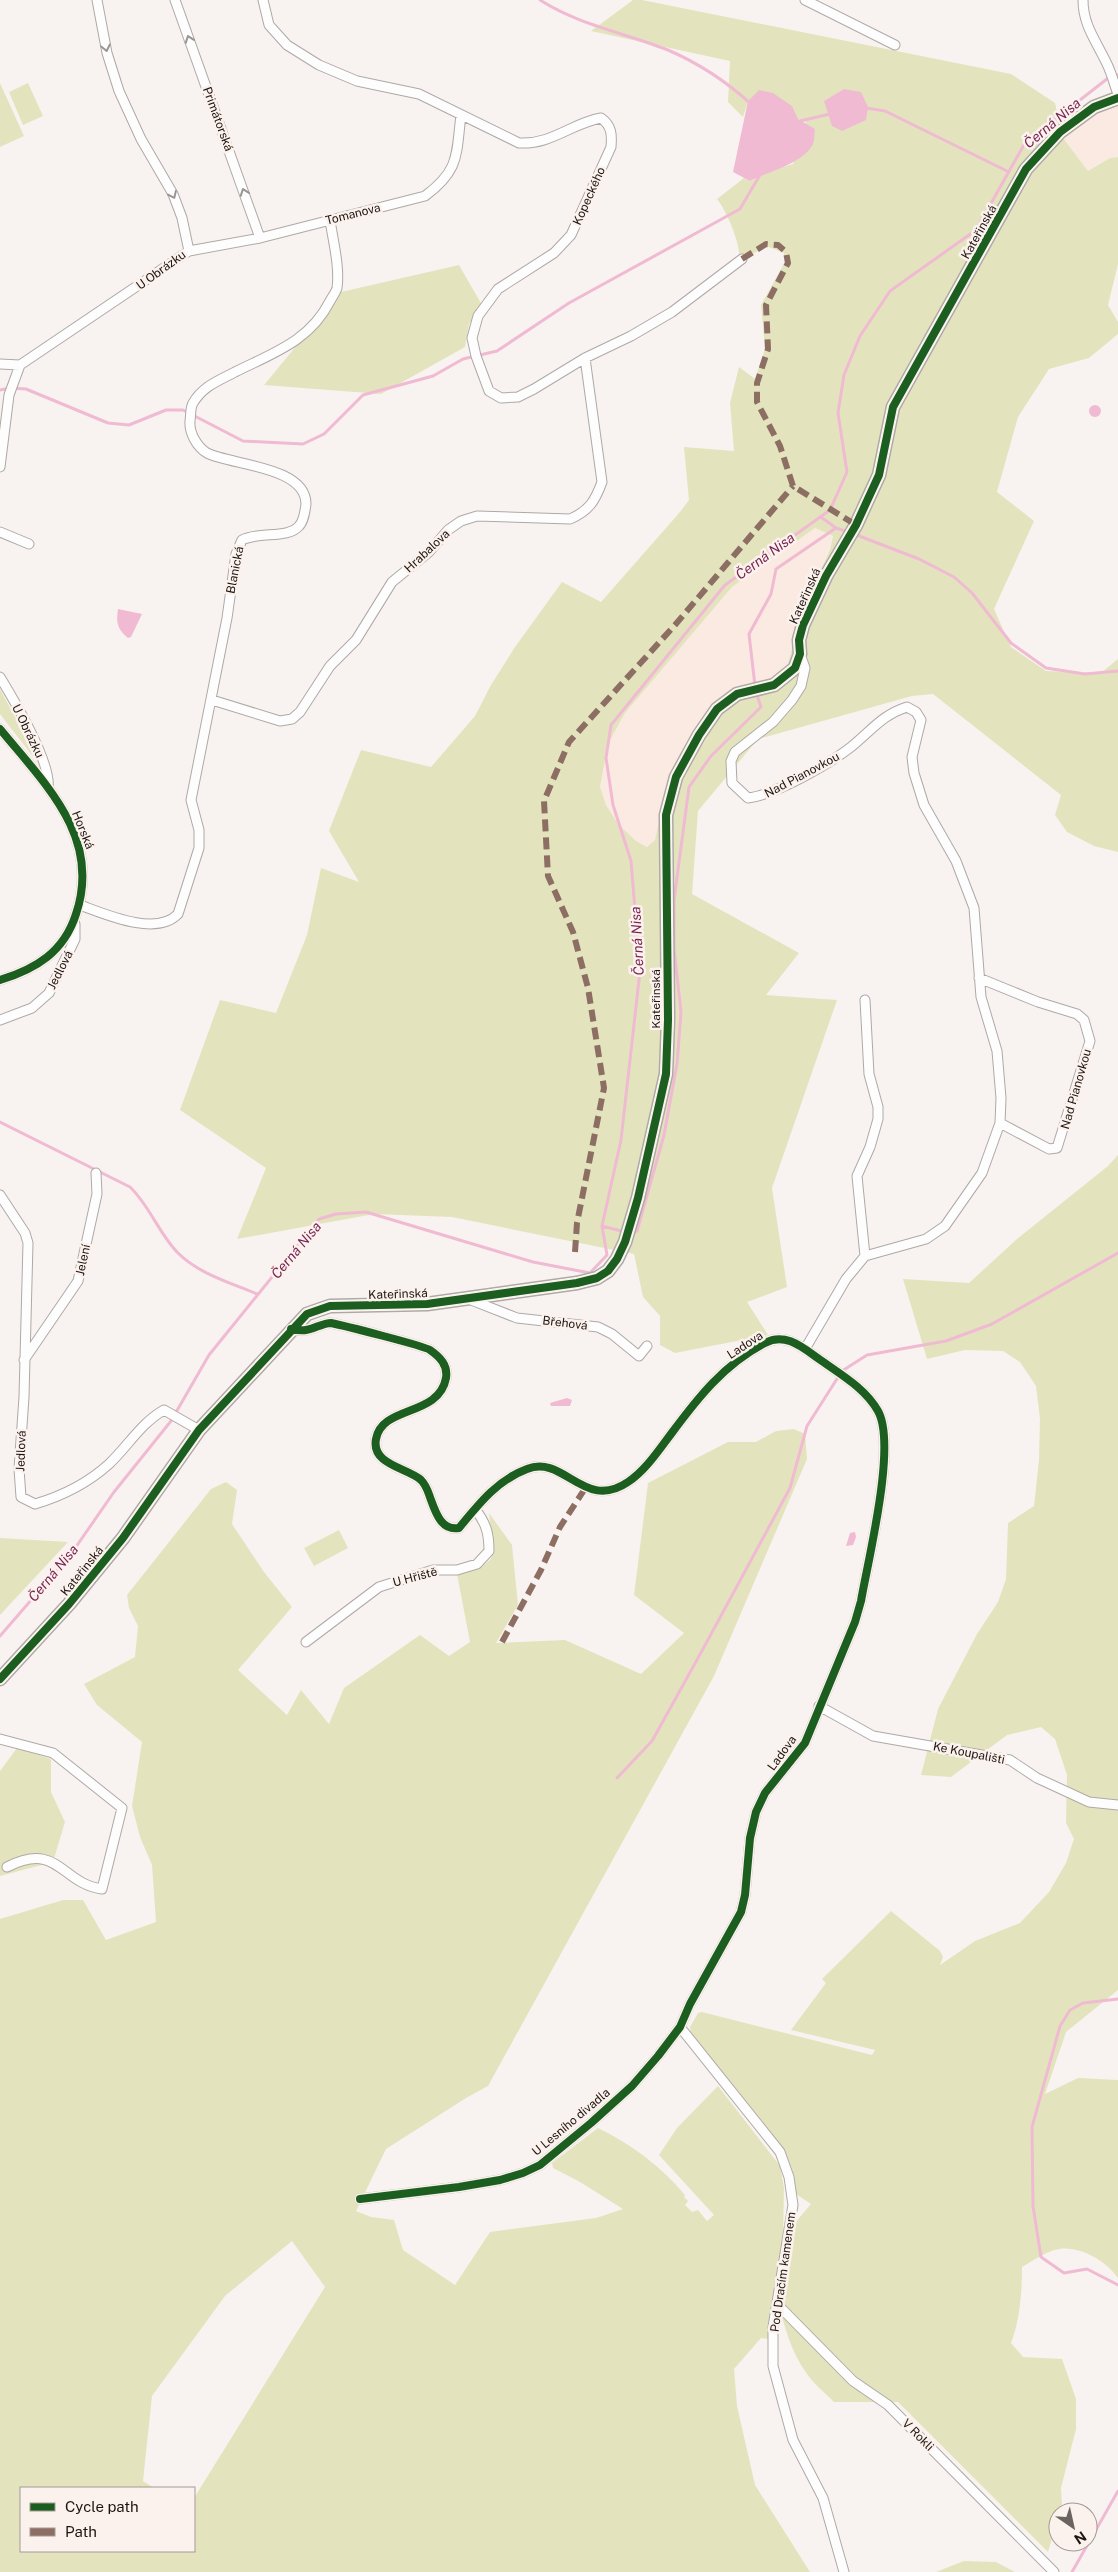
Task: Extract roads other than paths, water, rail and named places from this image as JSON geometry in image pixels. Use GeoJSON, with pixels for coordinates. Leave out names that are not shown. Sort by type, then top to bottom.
{"type":"FeatureCollection","features":[{"type":"Feature","properties":{"kind":"street","name":"U Obrázku"},"geometry":{"type":"LineString","coordinates":[[20,365],[189,251],[182,218],[174,194],[142,139],[119,91],[107,53],[97,0]]}},
{"type":"Feature","properties":{"kind":"street","name":"Primátorská"},"geometry":{"type":"LineString","coordinates":[[175,0],[260,238]]}},
{"type":"Feature","properties":{"kind":"street","name":"Kopeckého"},"geometry":{"type":"LineString","coordinates":[[264,0],[269,25],[287,45],[319,65],[357,81],[419,94],[519,142],[532,143],[552,138],[587,120],[601,118],[608,123],[612,133],[611,147],[571,235],[554,253],[498,289],[478,316],[472,338],[476,356],[489,391],[501,398],[518,396],[534,389],[585,358],[631,336],[672,312],[742,258]]}},
{"type":"Feature","properties":{"kind":"street"},"geometry":{"type":"LineString","coordinates":[[804,0],[895,45]]}},
{"type":"Feature","properties":{"kind":"street"},"geometry":{"type":"LineString","coordinates":[[1083,0],[1083,13],[1089,31],[1107,64],[1118,94]]}},
{"type":"Feature","properties":{"kind":"street","name":"Kateřinská"},"geometry":{"type":"LineString","coordinates":[[0,1680],[69,1604],[123,1538],[198,1430],[307,1314],[330,1306],[418,1305],[471,1300],[597,1278],[608,1271],[617,1259],[625,1242],[638,1198],[666,1074],[668,1020],[666,815],[676,777],[698,735],[717,709],[737,694],[774,685],[795,668],[800,654],[799,640],[803,625],[826,576],[856,525],[879,475],[893,407],[1026,169],[1060,132],[1094,107],[1118,98]]}},
{"type":"Feature","properties":{"kind":"street","name":"Tomanova"},"geometry":{"type":"LineString","coordinates":[[189,251],[260,238],[425,196],[442,183],[454,166],[461,115]]}},
{"type":"Feature","properties":{"kind":"street","name":"Blanická"},"geometry":{"type":"LineString","coordinates":[[80,905],[123,920],[158,924],[171,921],[178,914],[199,848],[199,830],[191,800],[212,700],[236,554],[242,540],[252,534],[287,534],[299,526],[305,513],[306,502],[301,491],[291,481],[260,466],[208,453],[194,440],[189,426],[192,405],[204,388],[296,341],[321,318],[337,288],[330,220]]}},
{"type":"Feature","properties":{"kind":"street","name":"Hrabalova"},"geometry":{"type":"LineString","coordinates":[[212,700],[280,721],[292,719],[300,712],[330,666],[356,640],[392,582],[429,552],[448,530],[461,521],[477,516],[570,519],[584,513],[596,500],[602,482],[585,358]]}},
{"type":"Feature","properties":{"kind":"street"},"geometry":{"type":"LineString","coordinates":[[0,364],[20,365],[9,395],[0,467]]}},
{"type":"Feature","properties":{"kind":"street"},"geometry":{"type":"LineString","coordinates":[[0,532],[29,544]]}},
{"type":"Feature","properties":{"kind":"street","name":"Nad Pianovkou"},"geometry":{"type":"LineString","coordinates":[[800,654],[805,668],[801,686],[773,722],[735,752],[731,760],[732,784],[748,798],[762,796],[834,760],[865,735],[884,716],[907,707],[916,712],[921,720],[912,757],[914,773],[924,805],[956,861],[974,908],[979,946],[981,997],[997,1051],[1001,1098],[1000,1123],[982,1173],[945,1226],[926,1239],[865,1256]]}},
{"type":"Feature","properties":{"kind":"street","name":"U Obrázku"},"geometry":{"type":"LineString","coordinates":[[0,677],[39,751],[46,769],[48,788]]}},
{"type":"Feature","properties":{"kind":"street","name":"Horská"},"geometry":{"type":"LineString","coordinates":[[0,728],[48,788],[68,820],[80,847],[84,885],[74,921],[60,947],[50,957],[25,971],[0,980]]}},
{"type":"Feature","properties":{"kind":"street","name":"Jedlová"},"geometry":{"type":"LineString","coordinates":[[0,1020],[32,1008],[49,993],[75,939],[74,921]]}},
{"type":"Feature","properties":{"kind":"street","name":"Nad Pianovkou"},"geometry":{"type":"LineString","coordinates":[[979,978],[1038,1002],[1077,1014],[1084,1020],[1090,1041],[1057,1148],[1050,1149],[1000,1123]]}},
{"type":"Feature","properties":{"kind":"street"},"geometry":{"type":"LineString","coordinates":[[805,1349],[846,1279],[865,1256],[857,1176],[870,1147],[878,1119],[878,1107],[869,1074],[865,1000]]}},
{"type":"Feature","properties":{"kind":"street","name":"Jelení"},"geometry":{"type":"LineString","coordinates":[[24,1360],[78,1281],[97,1194],[96,1173]]}},
{"type":"Feature","properties":{"kind":"street","name":"Jedlová"},"geometry":{"type":"LineString","coordinates":[[0,1195],[21,1226],[28,1243],[19,1469],[21,1497],[35,1504],[66,1492],[90,1479],[109,1463],[152,1417],[164,1410],[198,1430]]}},
{"type":"Feature","properties":{"kind":"street","name":"Břehová"},"geometry":{"type":"LineString","coordinates":[[471,1300],[517,1318],[598,1327],[612,1334],[639,1356],[647,1346]]}},
{"type":"Feature","properties":{"kind":"street","name":"Ladova"},"geometry":{"type":"LineString","coordinates":[[291,1329],[306,1330],[330,1323],[428,1348],[442,1360],[447,1372],[444,1390],[433,1401],[396,1416],[384,1425],[376,1440],[378,1451],[393,1467],[419,1478],[427,1486],[436,1516],[448,1528],[460,1528],[475,1509],[503,1481],[528,1468],[545,1468],[558,1471],[597,1491],[607,1492],[620,1487],[630,1481],[655,1454],[714,1380],[741,1359],[765,1343],[777,1338],[786,1339],[805,1349],[864,1392],[881,1418],[885,1444],[884,1468],[861,1601],[846,1645],[804,1743],[765,1793],[756,1812],[750,1838],[746,1895],[741,1912],[690,2004],[680,2027]]}},
{"type":"Feature","properties":{"kind":"street","name":"U Hřiště"},"geometry":{"type":"LineString","coordinates":[[306,1642],[380,1587],[433,1570],[458,1570],[478,1564],[489,1551],[489,1539],[486,1523],[475,1509]]}},
{"type":"Feature","properties":{"kind":"street","name":"Ke Koupališti"},"geometry":{"type":"LineString","coordinates":[[819,1706],[873,1736],[1010,1760],[1037,1778],[1076,1797],[1089,1802],[1118,1805]]}},
{"type":"Feature","properties":{"kind":"street"},"geometry":{"type":"LineString","coordinates":[[0,1739],[53,1753],[122,1808],[102,1889],[90,1887],[53,1862],[42,1858],[30,1858],[8,1867]]}},
{"type":"Feature","properties":{"kind":"street","name":"U Lesního divadla"},"geometry":{"type":"LineString","coordinates":[[360,2199],[500,2180],[540,2165],[632,2086],[680,2027]]}},
{"type":"Feature","properties":{"kind":"street","name":"Pod Dračím kamenem"},"geometry":{"type":"LineString","coordinates":[[680,2027],[780,2152],[789,2176],[793,2205],[773,2327],[773,2366],[793,2440],[823,2498],[844,2572]]}},
{"type":"Feature","properties":{"kind":"street","name":"V Rokli"},"geometry":{"type":"LineString","coordinates":[[777,2304],[853,2381],[888,2405],[1054,2572]]}},
{"type":"Feature","properties":{"kind":"waterway"},"geometry":{"type":"LineString","coordinates":[[540,0],[570,16],[679,55],[712,74],[751,104]]}},
{"type":"Feature","properties":{"kind":"waterway","name":"Černá Nisa"},"geometry":{"type":"LineString","coordinates":[[0,1636],[71,1554],[114,1492],[171,1421],[209,1355],[319,1219],[336,1214],[366,1212],[533,1262],[590,1273],[607,1255],[602,1226],[621,1140],[640,971],[631,861],[613,805],[606,758],[611,725],[725,585],[830,510],[847,472],[838,413],[844,375],[860,336],[890,291],[976,230],[1025,143],[1112,75],[1118,75]]}},
{"type":"Feature","properties":{"kind":"waterway"},"geometry":{"type":"LineString","coordinates":[[866,108],[885,111],[1007,171]]}},
{"type":"Feature","properties":{"kind":"waterway"},"geometry":{"type":"LineString","coordinates":[[800,121],[830,114]]}},
{"type":"Feature","properties":{"kind":"waterway"},"geometry":{"type":"LineString","coordinates":[[0,390],[10,388],[26,389],[108,423],[129,425],[166,410],[183,410],[243,441],[303,444],[324,434],[363,395],[433,376],[463,359],[497,351],[569,303],[740,209],[761,173]]}},
{"type":"Feature","properties":{"kind":"waterway"},"geometry":{"type":"LineString","coordinates":[[821,517],[836,528],[848,532]]}},
{"type":"Feature","properties":{"kind":"waterway"},"geometry":{"type":"LineString","coordinates":[[755,686],[749,634],[771,594],[776,569],[836,528]]}},
{"type":"Feature","properties":{"kind":"waterway"},"geometry":{"type":"LineString","coordinates":[[854,534],[919,559],[954,577],[972,593],[1011,643],[1046,668],[1085,674],[1118,671]]}},
{"type":"Feature","properties":{"kind":"waterway"},"geometry":{"type":"LineString","coordinates":[[631,1234],[637,1231],[664,1135],[677,1064],[681,1012],[674,949],[674,900],[689,787],[711,756],[761,707],[756,692]]}},
{"type":"Feature","properties":{"kind":"waterway"},"geometry":{"type":"LineString","coordinates":[[0,1122],[130,1187],[171,1245],[186,1260],[205,1272],[257,1294]]}},
{"type":"Feature","properties":{"kind":"waterway"},"geometry":{"type":"LineString","coordinates":[[602,1226],[625,1232]]}},
{"type":"Feature","properties":{"kind":"waterway"},"geometry":{"type":"LineString","coordinates":[[617,1778],[652,1741],[703,1649],[790,1488],[807,1426],[842,1371],[867,1355],[946,1341],[992,1324],[1118,1253]]}},
{"type":"Feature","properties":{"kind":"waterway"},"geometry":{"type":"LineString","coordinates":[[1118,1999],[1083,2003],[1070,2010],[1060,2026],[1032,2127],[1033,2206],[1041,2257],[1064,2273],[1087,2269],[1118,2285]]}},
{"type":"Feature","properties":{"kind":"waterway"},"geometry":{"type":"LineString","coordinates":[[1072,2572],[1118,2491]]}}]}
